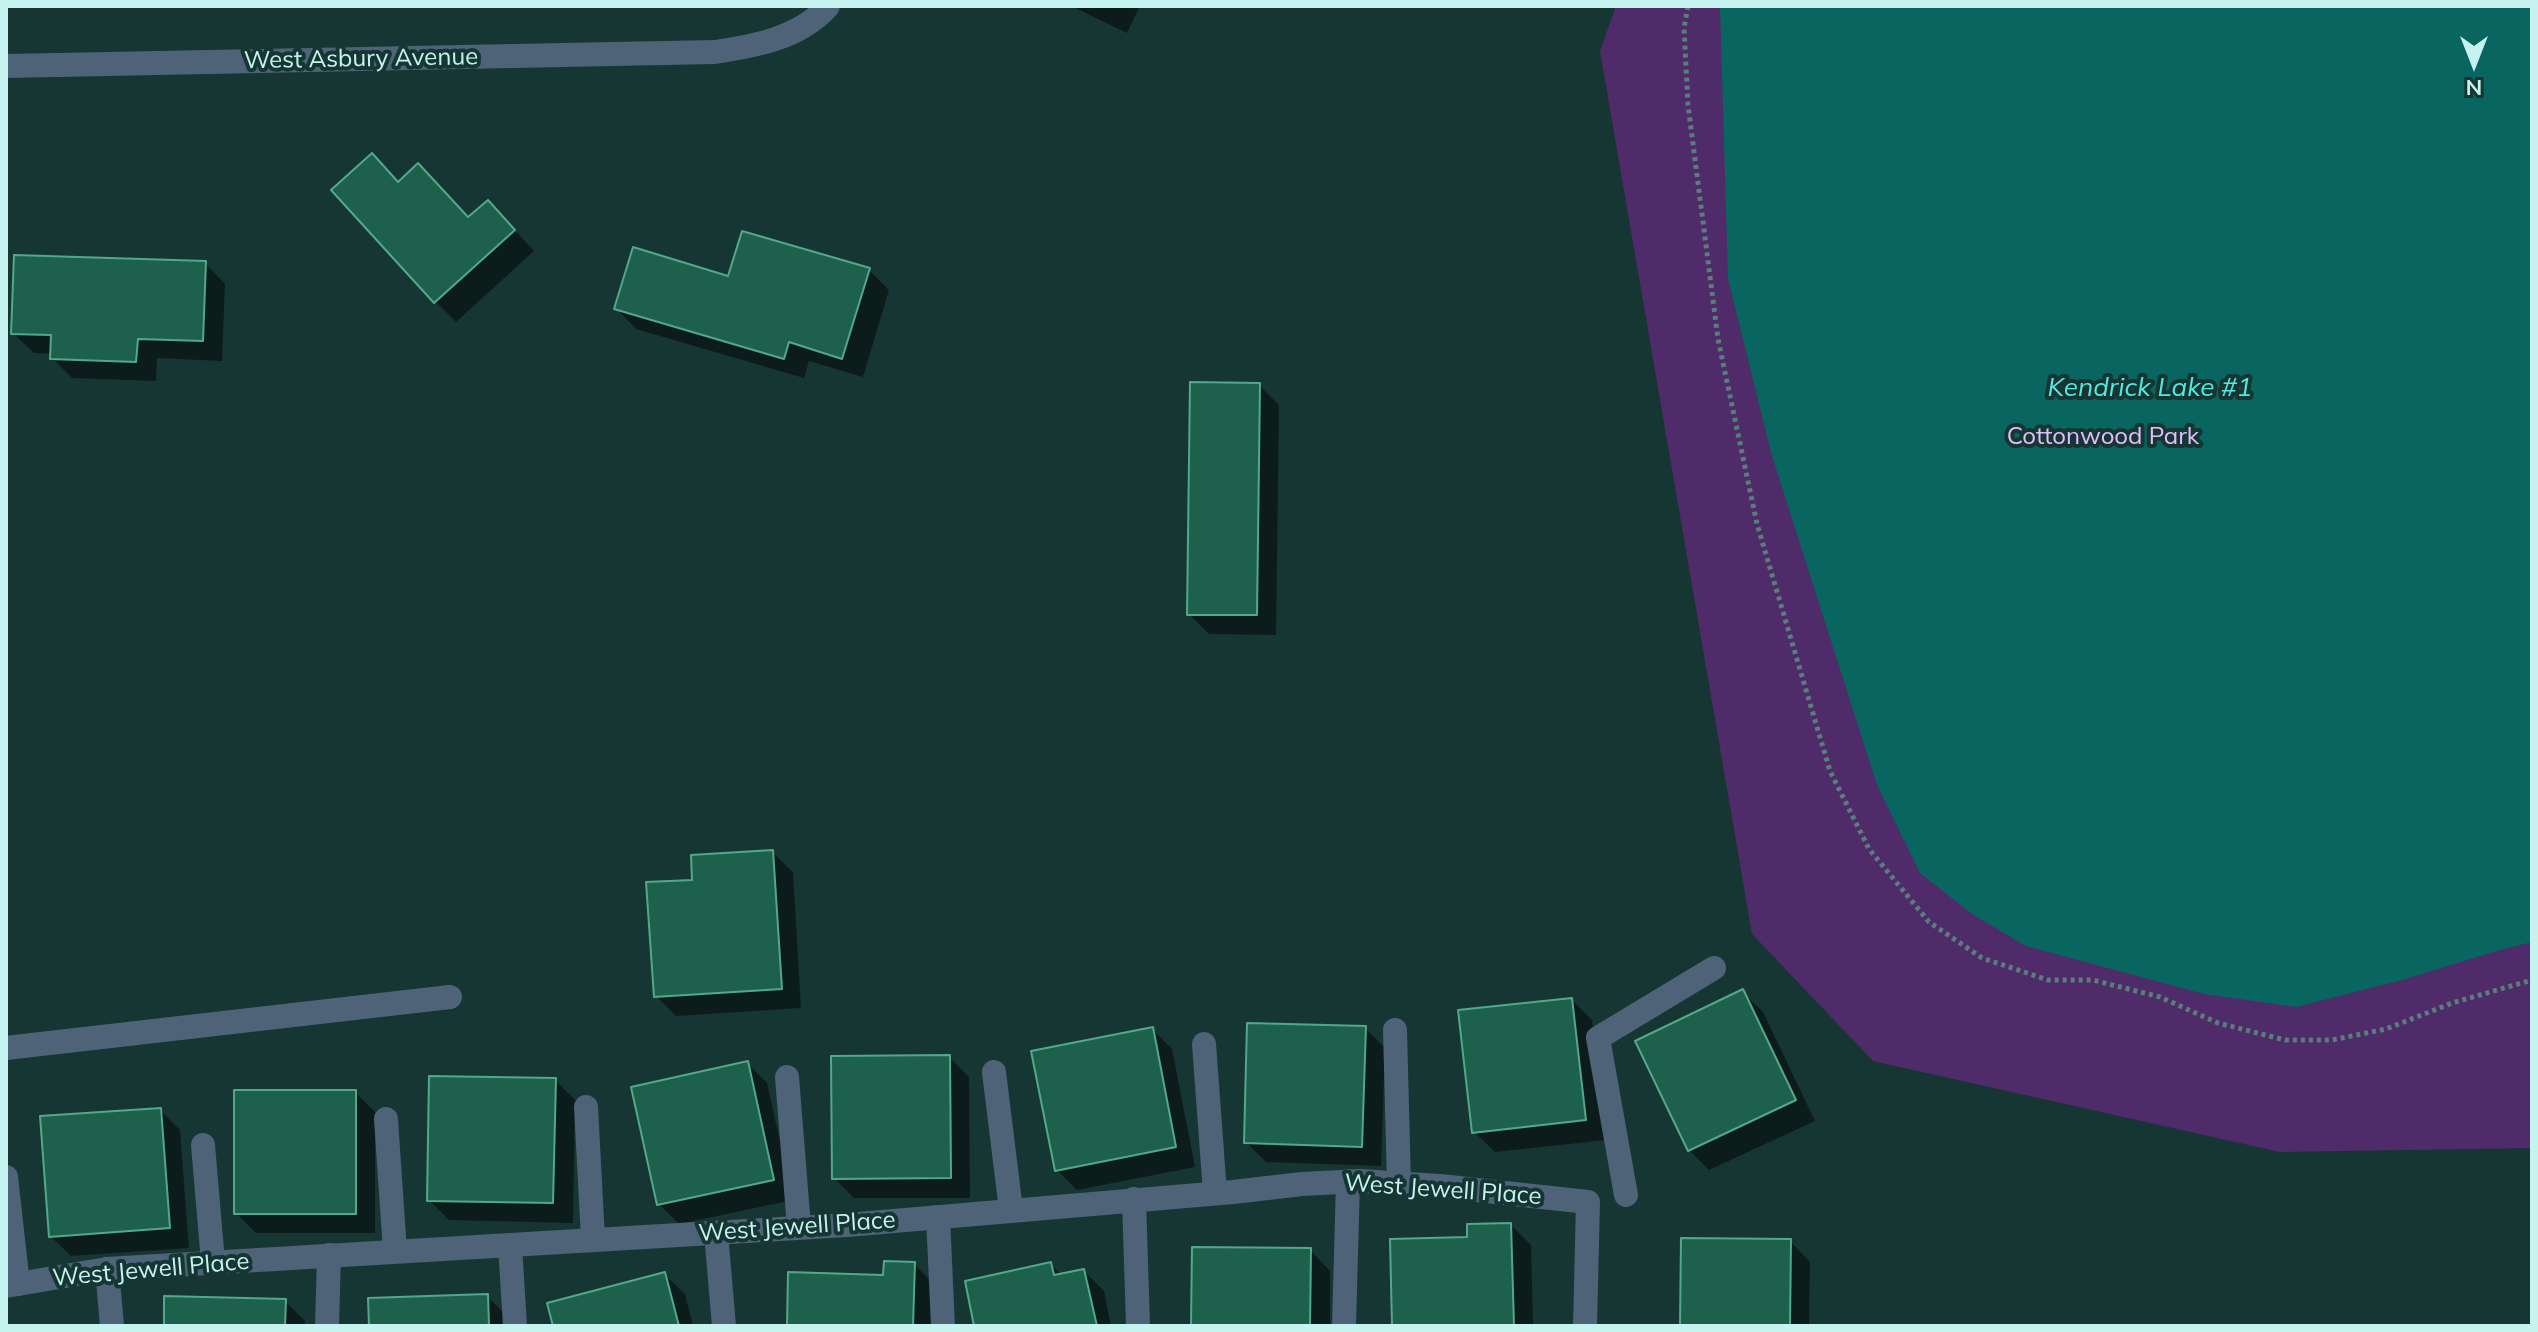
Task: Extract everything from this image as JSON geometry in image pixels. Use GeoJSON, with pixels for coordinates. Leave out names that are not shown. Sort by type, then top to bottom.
{"type":"FeatureCollection","features":[{"type":"Feature","properties":{"kind":"street","name":"West Asbury Avenue"},"geometry":{"type":"LineString","coordinates":[[6,66],[715,52],[760,45],[793,32],[820,15],[828,6]]}},
{"type":"Feature","properties":{"kind":"street"},"geometry":{"type":"LineString","coordinates":[[1626,1195],[1598,1038],[1714,968]]}},
{"type":"Feature","properties":{"kind":"street"},"geometry":{"type":"LineString","coordinates":[[6,1048],[450,997]]}},
{"type":"Feature","properties":{"kind":"street"},"geometry":{"type":"LineString","coordinates":[[1395,1030],[1399,1184]]}},
{"type":"Feature","properties":{"kind":"street"},"geometry":{"type":"LineString","coordinates":[[1204,1044],[1215,1193]]}},
{"type":"Feature","properties":{"kind":"street"},"geometry":{"type":"LineString","coordinates":[[994,1072],[1011,1210]]}},
{"type":"Feature","properties":{"kind":"street"},"geometry":{"type":"LineString","coordinates":[[787,1077],[799,1227]]}},
{"type":"Feature","properties":{"kind":"street"},"geometry":{"type":"LineString","coordinates":[[586,1107],[593,1239]]}},
{"type":"Feature","properties":{"kind":"street"},"geometry":{"type":"LineString","coordinates":[[386,1119],[395,1251]]}},
{"type":"Feature","properties":{"kind":"street"},"geometry":{"type":"LineString","coordinates":[[203,1145],[213,1262]]}},
{"type":"Feature","properties":{"kind":"street"},"geometry":{"type":"LineString","coordinates":[[6,1177],[12,1285]]}},
{"type":"Feature","properties":{"kind":"street"},"geometry":{"type":"LineString","coordinates":[[1344,1326],[1348,1181]]}},
{"type":"Feature","properties":{"kind":"street","name":"West Jewell Place"},"geometry":{"type":"LineString","coordinates":[[12,1285],[107,1269],[716,1233],[1348,1181],[1588,1202],[1585,1326]]}},
{"type":"Feature","properties":{"kind":"street"},"geometry":{"type":"LineString","coordinates":[[1134,1199],[1138,1326]]}},
{"type":"Feature","properties":{"kind":"street"},"geometry":{"type":"LineString","coordinates":[[938,1217],[943,1326]]}},
{"type":"Feature","properties":{"kind":"street"},"geometry":{"type":"LineString","coordinates":[[716,1233],[724,1326]]}},
{"type":"Feature","properties":{"kind":"street"},"geometry":{"type":"LineString","coordinates":[[510,1245],[515,1326]]}},
{"type":"Feature","properties":{"kind":"street"},"geometry":{"type":"LineString","coordinates":[[327,1326],[329,1255]]}},
{"type":"Feature","properties":{"kind":"street"},"geometry":{"type":"LineString","coordinates":[[107,1269],[112,1326]]}},
{"type":"Feature","properties":{"kind":"path"},"geometry":{"type":"LineString","coordinates":[[1688,6],[1684,28],[1688,105],[1718,339],[1757,524],[1830,771],[1869,849],[1929,922],[1982,958],[2048,980],[2093,980],[2147,993],[2218,1023],[2285,1040],[2332,1040],[2386,1029],[2452,1003],[2532,980]]}},
{"type":"Feature","properties":{"kind":"green space","name":"Kendrick Lake #1"},"geometry":{"type":"Polygon","coordinates":[[[1616,6],[2532,6],[2532,1148],[2280,1152],[1873,1061],[1752,934],[1600,51],[1616,6]]]}},
{"type":"Feature","properties":{"kind":"water","name":"Kendrick Lake #1"},"geometry":{"type":"Polygon","coordinates":[[[1720,6],[2532,6],[2532,942],[2296,1007],[2204,994],[2026,946],[1972,914],[1920,873],[1877,785],[1772,456],[1728,279],[1720,6]]]}},
{"type":"Feature","properties":{"kind":"building"},"geometry":{"type":"Polygon","coordinates":[[[372,153],[398,182],[418,163],[468,217],[488,200],[515,230],[434,303],[331,190],[372,153]]]}},
{"type":"Feature","properties":{"kind":"building"},"geometry":{"type":"Polygon","coordinates":[[[742,231],[870,268],[842,359],[789,342],[784,359],[614,309],[633,247],[728,276],[742,231]]]}},
{"type":"Feature","properties":{"kind":"building"},"geometry":{"type":"Polygon","coordinates":[[[14,255],[206,261],[203,341],[138,339],[136,362],[50,359],[51,335],[11,334],[14,255]]]}},
{"type":"Feature","properties":{"kind":"building"},"geometry":{"type":"Polygon","coordinates":[[[1190,382],[1260,383],[1257,615],[1187,615],[1190,382]]]}},
{"type":"Feature","properties":{"kind":"building"},"geometry":{"type":"Polygon","coordinates":[[[773,850],[782,989],[654,997],[646,882],[692,880],[691,855],[773,850]]]}},
{"type":"Feature","properties":{"kind":"building"},"geometry":{"type":"Polygon","coordinates":[[[1743,989],[1796,1100],[1688,1151],[1635,1041],[1743,989]]]}},
{"type":"Feature","properties":{"kind":"building"},"geometry":{"type":"Polygon","coordinates":[[[1572,998],[1586,1120],[1472,1133],[1458,1010],[1572,998]]]}},
{"type":"Feature","properties":{"kind":"building"},"geometry":{"type":"Polygon","coordinates":[[[1247,1023],[1366,1026],[1362,1147],[1244,1143],[1247,1023]]]}},
{"type":"Feature","properties":{"kind":"building"},"geometry":{"type":"Polygon","coordinates":[[[1153,1027],[1176,1147],[1055,1171],[1031,1051],[1153,1027]]]}},
{"type":"Feature","properties":{"kind":"building"},"geometry":{"type":"Polygon","coordinates":[[[950,1055],[951,1178],[832,1179],[831,1056],[950,1055]]]}},
{"type":"Feature","properties":{"kind":"building"},"geometry":{"type":"Polygon","coordinates":[[[748,1061],[774,1180],[657,1205],[631,1087],[748,1061]]]}},
{"type":"Feature","properties":{"kind":"building"},"geometry":{"type":"Polygon","coordinates":[[[429,1076],[556,1078],[553,1203],[427,1201],[429,1076]]]}},
{"type":"Feature","properties":{"kind":"building"},"geometry":{"type":"Polygon","coordinates":[[[234,1090],[356,1090],[356,1214],[234,1214],[234,1090]]]}},
{"type":"Feature","properties":{"kind":"building"},"geometry":{"type":"Polygon","coordinates":[[[161,1108],[170,1228],[49,1237],[40,1116],[161,1108]]]}},
{"type":"Feature","properties":{"kind":"building"},"geometry":{"type":"Polygon","coordinates":[[[1511,1223],[1514,1326],[1392,1326],[1390,1239],[1467,1237],[1467,1224],[1511,1223]]]}},
{"type":"Feature","properties":{"kind":"building"},"geometry":{"type":"Polygon","coordinates":[[[1681,1238],[1791,1239],[1790,1326],[1680,1326],[1681,1238]]]}},
{"type":"Feature","properties":{"kind":"building"},"geometry":{"type":"Polygon","coordinates":[[[1192,1247],[1311,1248],[1310,1326],[1191,1326],[1192,1247]]]}},
{"type":"Feature","properties":{"kind":"building"},"geometry":{"type":"Polygon","coordinates":[[[884,1261],[915,1262],[913,1326],[787,1326],[788,1272],[883,1275],[884,1261]]]}},
{"type":"Feature","properties":{"kind":"building"},"geometry":{"type":"Polygon","coordinates":[[[1051,1262],[1054,1275],[1084,1269],[1097,1326],[974,1326],[965,1281],[1051,1262]]]}},
{"type":"Feature","properties":{"kind":"building"},"geometry":{"type":"Polygon","coordinates":[[[665,1272],[679,1326],[553,1326],[547,1303],[665,1272]]]}},
{"type":"Feature","properties":{"kind":"building"},"geometry":{"type":"Polygon","coordinates":[[[488,1294],[489,1326],[369,1326],[368,1298],[488,1294]]]}},
{"type":"Feature","properties":{"kind":"building"},"geometry":{"type":"Polygon","coordinates":[[[164,1296],[286,1299],[285,1326],[164,1326],[164,1296]]]}},
{"type":"Feature","properties":{"kind":"park label","name":"Cottonwood Park"},"geometry":{"type":"Point","coordinates":[2103,437]}}]}
